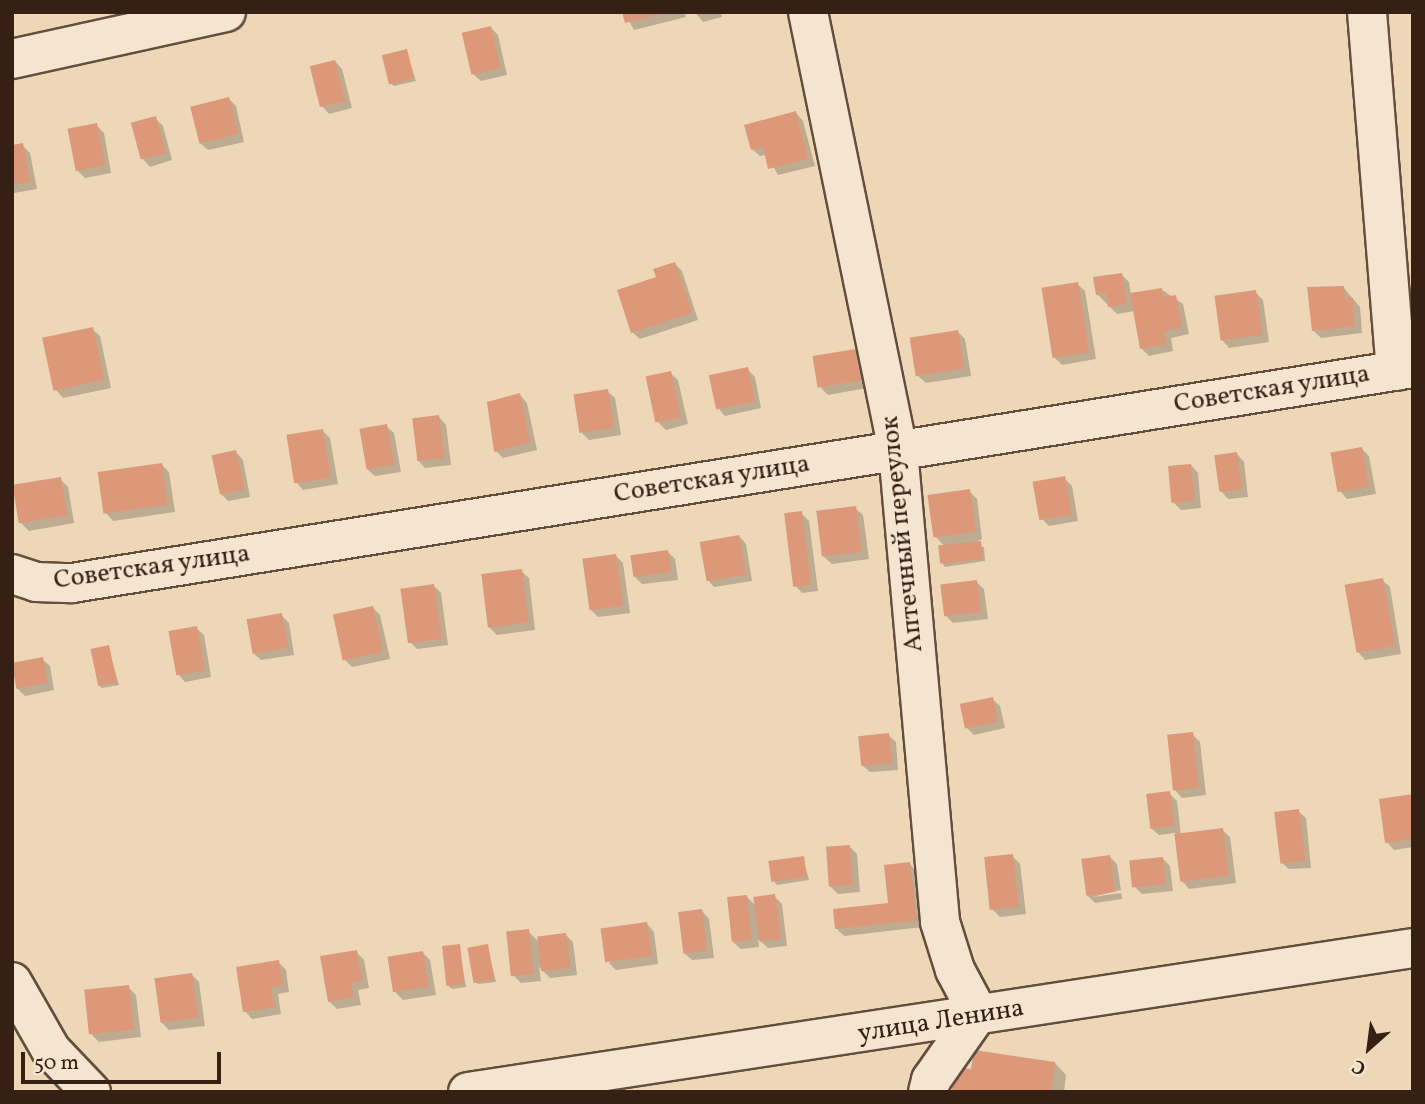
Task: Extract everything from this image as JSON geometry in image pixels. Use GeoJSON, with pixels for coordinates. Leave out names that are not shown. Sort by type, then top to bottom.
{"type":"FeatureCollection","features":[{"type":"Feature","properties":{"kind":"street"},"geometry":{"type":"LineString","coordinates":[[12,59],[226,12]]}},
{"type":"Feature","properties":{"kind":"street","name":"Аптечный переулок"},"geometry":{"type":"LineString","coordinates":[[807,12],[898,450],[940,922],[955,970],[978,1013]]}},
{"type":"Feature","properties":{"kind":"street"},"geometry":{"type":"LineString","coordinates":[[1367,12],[1404,369]]}},
{"type":"Feature","properties":{"kind":"street","name":"Советская улица"},"geometry":{"type":"LineString","coordinates":[[12,574],[36,582],[72,583],[1404,369]]}},
{"type":"Feature","properties":{"kind":"street","name":"улица Ленина"},"geometry":{"type":"LineString","coordinates":[[490,1090],[567,1085],[924,1025],[978,1013],[1051,1006],[1413,948]]}},
{"type":"Feature","properties":{"kind":"street"},"geometry":{"type":"LineString","coordinates":[[12,982],[51,1050],[91,1092]]}},
{"type":"Feature","properties":{"kind":"street"},"geometry":{"type":"LineString","coordinates":[[928,1092],[931,1080],[978,1013]]}},
{"type":"Feature","properties":{"kind":"building"},"geometry":{"type":"Polygon","coordinates":[[[622,12],[665,12],[665,13],[625,23],[622,12]]]}},
{"type":"Feature","properties":{"kind":"building"},"geometry":{"type":"Polygon","coordinates":[[[491,26],[501,68],[471,75],[462,33],[491,26]]]}},
{"type":"Feature","properties":{"kind":"building"},"geometry":{"type":"Polygon","coordinates":[[[407,49],[414,78],[389,84],[382,55],[407,49]]]}},
{"type":"Feature","properties":{"kind":"building"},"geometry":{"type":"Polygon","coordinates":[[[335,60],[345,101],[320,107],[310,66],[335,60]]]}},
{"type":"Feature","properties":{"kind":"building"},"geometry":{"type":"Polygon","coordinates":[[[229,97],[238,134],[199,144],[190,107],[229,97]]]}},
{"type":"Feature","properties":{"kind":"building"},"geometry":{"type":"Polygon","coordinates":[[[796,111],[808,159],[768,169],[763,147],[751,150],[744,125],[796,111]]]}},
{"type":"Feature","properties":{"kind":"building"},"geometry":{"type":"Polygon","coordinates":[[[156,116],[166,153],[141,159],[131,123],[156,116]]]}},
{"type":"Feature","properties":{"kind":"building"},"geometry":{"type":"Polygon","coordinates":[[[97,123],[105,165],[76,171],[68,129],[97,123]]]}},
{"type":"Feature","properties":{"kind":"building"},"geometry":{"type":"Polygon","coordinates":[[[23,143],[30,182],[12,185],[12,145],[23,143]]]}},
{"type":"Feature","properties":{"kind":"building"},"geometry":{"type":"Polygon","coordinates":[[[675,262],[692,313],[631,333],[617,290],[656,277],[653,269],[675,262]]]}},
{"type":"Feature","properties":{"kind":"building"},"geometry":{"type":"Polygon","coordinates":[[[1122,273],[1127,304],[1108,307],[1106,293],[1096,295],[1093,277],[1122,273]]]}},
{"type":"Feature","properties":{"kind":"building"},"geometry":{"type":"Polygon","coordinates":[[[1078,282],[1089,352],[1053,358],[1041,288],[1078,282]]]}},
{"type":"Feature","properties":{"kind":"building"},"geometry":{"type":"Polygon","coordinates":[[[1344,286],[1345,298],[1353,298],[1355,326],[1312,331],[1307,287],[1344,286]]]}},
{"type":"Feature","properties":{"kind":"building"},"geometry":{"type":"Polygon","coordinates":[[[1162,288],[1163,297],[1176,295],[1182,327],[1164,331],[1167,344],[1140,349],[1130,293],[1162,288]]]}},
{"type":"Feature","properties":{"kind":"building"},"geometry":{"type":"Polygon","coordinates":[[[1256,290],[1262,335],[1221,340],[1214,296],[1256,290]]]}},
{"type":"Feature","properties":{"kind":"building"},"geometry":{"type":"Polygon","coordinates":[[[93,327],[104,380],[53,391],[42,338],[93,327]]]}},
{"type":"Feature","properties":{"kind":"building"},"geometry":{"type":"Polygon","coordinates":[[[958,330],[964,369],[916,376],[910,338],[958,330]]]}},
{"type":"Feature","properties":{"kind":"building"},"geometry":{"type":"Polygon","coordinates":[[[856,349],[861,381],[818,387],[813,356],[856,349]]]}},
{"type":"Feature","properties":{"kind":"building"},"geometry":{"type":"Polygon","coordinates":[[[748,367],[755,401],[716,410],[709,375],[748,367]]]}},
{"type":"Feature","properties":{"kind":"building"},"geometry":{"type":"Polygon","coordinates":[[[671,371],[681,417],[655,422],[646,376],[671,371]]]}},
{"type":"Feature","properties":{"kind":"building"},"geometry":{"type":"Polygon","coordinates":[[[608,389],[614,428],[580,433],[573,394],[608,389]]]}},
{"type":"Feature","properties":{"kind":"building"},"geometry":{"type":"Polygon","coordinates":[[[520,393],[530,442],[494,452],[487,402],[520,393]]]}},
{"type":"Feature","properties":{"kind":"building"},"geometry":{"type":"Polygon","coordinates":[[[439,415],[444,458],[417,461],[412,418],[439,415]]]}},
{"type":"Feature","properties":{"kind":"building"},"geometry":{"type":"Polygon","coordinates":[[[387,424],[394,464],[367,469],[359,429],[387,424]]]}},
{"type":"Feature","properties":{"kind":"building"},"geometry":{"type":"Polygon","coordinates":[[[323,429],[331,477],[294,483],[286,435],[323,429]]]}},
{"type":"Feature","properties":{"kind":"building"},"geometry":{"type":"Polygon","coordinates":[[[1362,447],[1369,486],[1337,492],[1330,453],[1362,447]]]}},
{"type":"Feature","properties":{"kind":"building"},"geometry":{"type":"Polygon","coordinates":[[[236,450],[244,489],[220,494],[212,455],[236,450]]]}},
{"type":"Feature","properties":{"kind":"building"},"geometry":{"type":"Polygon","coordinates":[[[1237,452],[1242,489],[1219,492],[1214,455],[1237,452]]]}},
{"type":"Feature","properties":{"kind":"building"},"geometry":{"type":"Polygon","coordinates":[[[162,463],[168,505],[103,514],[98,472],[162,463]]]}},
{"type":"Feature","properties":{"kind":"building"},"geometry":{"type":"Polygon","coordinates":[[[1191,464],[1194,501],[1171,503],[1168,466],[1191,464]]]}},
{"type":"Feature","properties":{"kind":"building"},"geometry":{"type":"Polygon","coordinates":[[[1065,476],[1072,514],[1039,520],[1033,482],[1065,476]]]}},
{"type":"Feature","properties":{"kind":"building"},"geometry":{"type":"Polygon","coordinates":[[[61,477],[67,516],[19,523],[13,485],[61,477]]]}},
{"type":"Feature","properties":{"kind":"building"},"geometry":{"type":"Polygon","coordinates":[[[970,489],[976,532],[933,538],[927,495],[970,489]]]}},
{"type":"Feature","properties":{"kind":"building"},"geometry":{"type":"Polygon","coordinates":[[[856,506],[862,552],[822,557],[816,511],[856,506]]]}},
{"type":"Feature","properties":{"kind":"building"},"geometry":{"type":"Polygon","coordinates":[[[802,511],[811,584],[793,587],[784,513],[802,511]]]}},
{"type":"Feature","properties":{"kind":"building"},"geometry":{"type":"Polygon","coordinates":[[[739,535],[746,574],[707,581],[700,542],[739,535]]]}},
{"type":"Feature","properties":{"kind":"building"},"geometry":{"type":"Polygon","coordinates":[[[981,541],[983,559],[940,563],[938,545],[981,541]]]}},
{"type":"Feature","properties":{"kind":"building"},"geometry":{"type":"Polygon","coordinates":[[[668,550],[671,572],[633,577],[630,555],[668,550]]]}},
{"type":"Feature","properties":{"kind":"building"},"geometry":{"type":"Polygon","coordinates":[[[616,554],[623,605],[590,610],[582,559],[616,554]]]}},
{"type":"Feature","properties":{"kind":"building"},"geometry":{"type":"Polygon","coordinates":[[[522,569],[529,623],[488,628],[481,574],[522,569]]]}},
{"type":"Feature","properties":{"kind":"building"},"geometry":{"type":"Polygon","coordinates":[[[1383,578],[1395,646],[1357,653],[1345,585],[1383,578]]]}},
{"type":"Feature","properties":{"kind":"building"},"geometry":{"type":"Polygon","coordinates":[[[977,580],[981,612],[944,616],[940,585],[977,580]]]}},
{"type":"Feature","properties":{"kind":"building"},"geometry":{"type":"Polygon","coordinates":[[[434,584],[442,638],[408,643],[400,589],[434,584]]]}},
{"type":"Feature","properties":{"kind":"building"},"geometry":{"type":"Polygon","coordinates":[[[373,606],[383,652],[343,660],[333,615],[373,606]]]}},
{"type":"Feature","properties":{"kind":"building"},"geometry":{"type":"Polygon","coordinates":[[[282,613],[288,647],[253,654],[247,619],[282,613]]]}},
{"type":"Feature","properties":{"kind":"building"},"geometry":{"type":"Polygon","coordinates":[[[197,626],[205,670],[176,675],[168,631],[197,626]]]}},
{"type":"Feature","properties":{"kind":"building"},"geometry":{"type":"Polygon","coordinates":[[[109,645],[117,682],[98,686],[90,649],[109,645]]]}},
{"type":"Feature","properties":{"kind":"building"},"geometry":{"type":"Polygon","coordinates":[[[43,657],[48,683],[17,689],[12,663],[43,657]]]}},
{"type":"Feature","properties":{"kind":"building"},"geometry":{"type":"Polygon","coordinates":[[[993,697],[998,721],[965,729],[960,704],[993,697]]]}},
{"type":"Feature","properties":{"kind":"building"},"geometry":{"type":"Polygon","coordinates":[[[1193,732],[1199,788],[1173,790],[1167,735],[1193,732]]]}},
{"type":"Feature","properties":{"kind":"building"},"geometry":{"type":"Polygon","coordinates":[[[889,733],[892,763],[861,766],[858,736],[889,733]]]}},
{"type":"Feature","properties":{"kind":"building"},"geometry":{"type":"Polygon","coordinates":[[[1170,791],[1174,826],[1150,829],[1146,794],[1170,791]]]}},
{"type":"Feature","properties":{"kind":"building"},"geometry":{"type":"Polygon","coordinates":[[[1413,794],[1413,839],[1385,843],[1379,799],[1413,794]]]}},
{"type":"Feature","properties":{"kind":"building"},"geometry":{"type":"Polygon","coordinates":[[[1299,809],[1305,861],[1281,864],[1274,812],[1299,809]]]}},
{"type":"Feature","properties":{"kind":"building"},"geometry":{"type":"Polygon","coordinates":[[[1223,828],[1229,876],[1180,882],[1174,834],[1223,828]]]}},
{"type":"Feature","properties":{"kind":"building"},"geometry":{"type":"Polygon","coordinates":[[[850,845],[853,885],[829,887],[826,847],[850,845]]]}},
{"type":"Feature","properties":{"kind":"building"},"geometry":{"type":"Polygon","coordinates":[[[1013,854],[1019,907],[990,910],[984,857],[1013,854]]]}},
{"type":"Feature","properties":{"kind":"building"},"geometry":{"type":"Polygon","coordinates":[[[1110,855],[1115,892],[1086,896],[1081,859],[1110,855]]]}},
{"type":"Feature","properties":{"kind":"building"},"geometry":{"type":"Polygon","coordinates":[[[804,856],[807,877],[771,882],[768,861],[804,856]]]}},
{"type":"Feature","properties":{"kind":"building"},"geometry":{"type":"Polygon","coordinates":[[[1163,857],[1166,884],[1132,887],[1129,861],[1163,857]]]}},
{"type":"Feature","properties":{"kind":"building"},"geometry":{"type":"Polygon","coordinates":[[[910,862],[917,920],[835,929],[833,909],[888,903],[884,865],[910,862]]]}},
{"type":"Feature","properties":{"kind":"building"},"geometry":{"type":"Polygon","coordinates":[[[775,894],[781,939],[759,942],[753,897],[775,894]]]}},
{"type":"Feature","properties":{"kind":"building"},"geometry":{"type":"Polygon","coordinates":[[[747,895],[752,940],[732,942],[727,897],[747,895]]]}},
{"type":"Feature","properties":{"kind":"building"},"geometry":{"type":"Polygon","coordinates":[[[702,909],[707,951],[683,954],[678,912],[702,909]]]}},
{"type":"Feature","properties":{"kind":"building"},"geometry":{"type":"Polygon","coordinates":[[[647,922],[652,956],[605,962],[600,929],[647,922]]]}},
{"type":"Feature","properties":{"kind":"building"},"geometry":{"type":"Polygon","coordinates":[[[529,929],[534,974],[511,976],[506,931],[529,929]]]}},
{"type":"Feature","properties":{"kind":"building"},"geometry":{"type":"Polygon","coordinates":[[[566,933],[570,968],[541,971],[537,937],[566,933]]]}},
{"type":"Feature","properties":{"kind":"building"},"geometry":{"type":"Polygon","coordinates":[[[460,944],[464,984],[446,986],[442,946],[460,944]]]}},
{"type":"Feature","properties":{"kind":"building"},"geometry":{"type":"Polygon","coordinates":[[[488,944],[494,979],[474,983],[467,948],[488,944]]]}},
{"type":"Feature","properties":{"kind":"building"},"geometry":{"type":"Polygon","coordinates":[[[357,950],[362,981],[351,983],[354,997],[328,1002],[320,956],[357,950]]]}},
{"type":"Feature","properties":{"kind":"building"},"geometry":{"type":"Polygon","coordinates":[[[423,951],[429,987],[393,992],[387,957],[423,951]]]}},
{"type":"Feature","properties":{"kind":"building"},"geometry":{"type":"Polygon","coordinates":[[[279,960],[283,985],[271,987],[275,1007],[243,1012],[236,967],[279,960]]]}},
{"type":"Feature","properties":{"kind":"building"},"geometry":{"type":"Polygon","coordinates":[[[192,973],[198,1018],[161,1023],[154,978],[192,973]]]}},
{"type":"Feature","properties":{"kind":"building"},"geometry":{"type":"Polygon","coordinates":[[[129,985],[134,1030],[89,1034],[84,990],[129,985]]]}},
{"type":"Feature","properties":{"kind":"building"},"geometry":{"type":"Polygon","coordinates":[[[974,1050],[1055,1062],[1051,1092],[952,1091],[955,1067],[971,1069],[974,1050]]]}}]}
